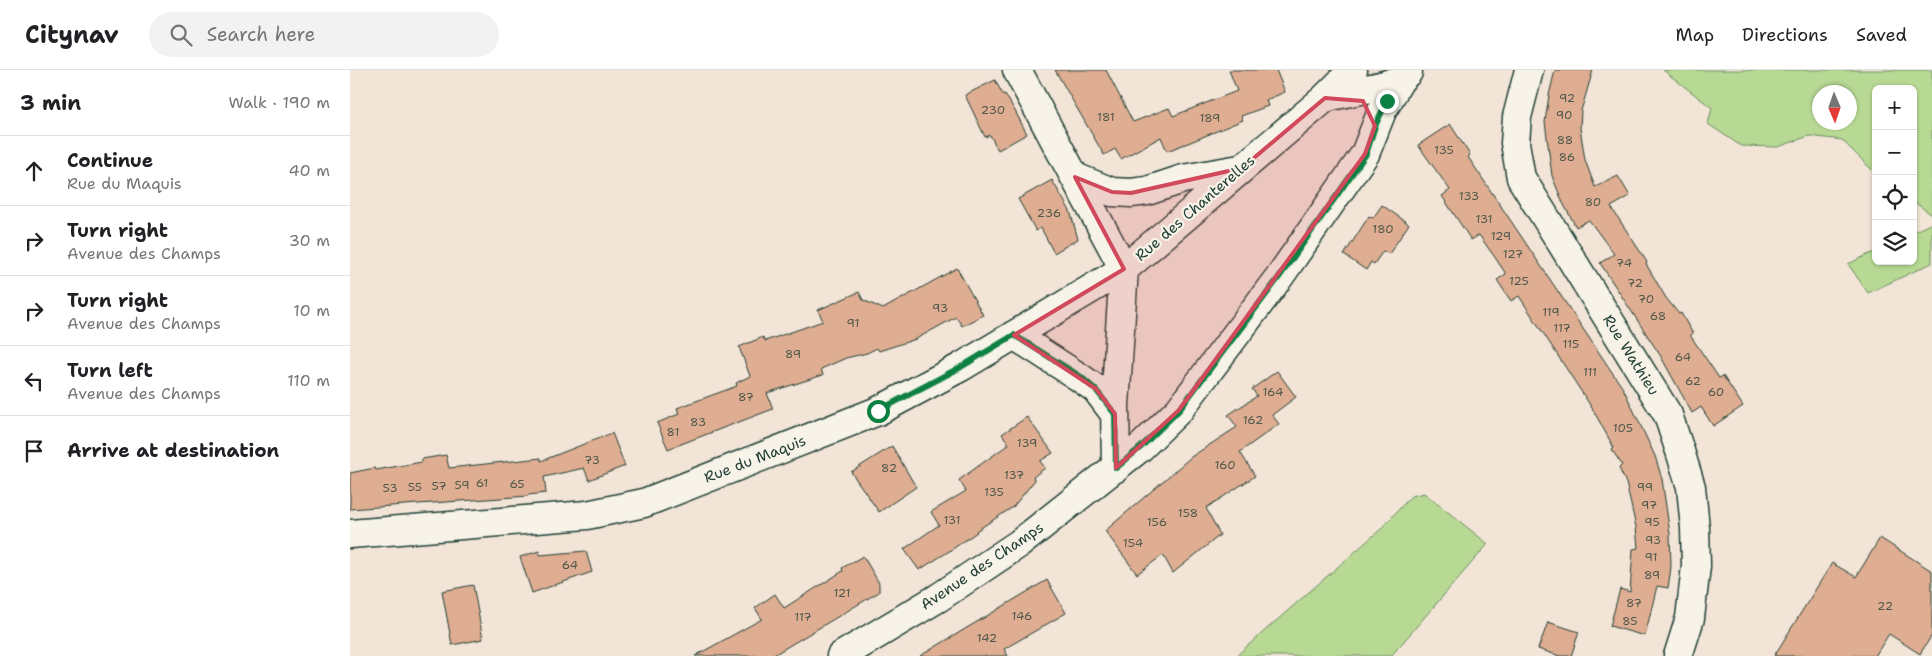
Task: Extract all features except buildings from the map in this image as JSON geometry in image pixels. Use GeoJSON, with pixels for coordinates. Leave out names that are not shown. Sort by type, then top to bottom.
{"type":"FeatureCollection","features":[{"type":"Feature","properties":{"kind":"street","name":"Rue des Chanterelles"},"geometry":{"type":"LineString","coordinates":[[1017,70],[1124,269],[1325,98],[1353,70]]}},
{"type":"Feature","properties":{"kind":"street","name":"Rue Wathieu"},"geometry":{"type":"LineString","coordinates":[[1529,70],[1517,117],[1515,143],[1522,178],[1668,415],[1691,487],[1696,566],[1690,618],[1678,656]]}},
{"type":"Feature","properties":{"kind":"street","name":"Rue des Chanterelles"},"geometry":{"type":"LineString","coordinates":[[1325,98],[1344,92],[1366,89],[1405,75]]}},
{"type":"Feature","properties":{"kind":"street","name":"Avenue des Champs"},"geometry":{"type":"LineString","coordinates":[[841,656],[938,598],[1020,543],[1116,468],[1179,410],[1280,276],[1366,154],[1382,110],[1405,75]]}},
{"type":"Feature","properties":{"kind":"street"},"geometry":{"type":"LineString","coordinates":[[1325,98],[1345,96],[1363,101],[1373,115],[1375,126]]}},
{"type":"Feature","properties":{"kind":"street"},"geometry":{"type":"LineString","coordinates":[[1075,177],[1112,192],[1131,193],[1147,192],[1183,179],[1242,168]]}},
{"type":"Feature","properties":{"kind":"street"},"geometry":{"type":"LineString","coordinates":[[1116,468],[1115,414],[1124,269]]}},
{"type":"Feature","properties":{"kind":"street","name":"Rue du Maquis"},"geometry":{"type":"LineString","coordinates":[[350,534],[587,515],[644,503],[878,411],[961,367],[1124,269]]}},
{"type":"Feature","properties":{"kind":"street"},"geometry":{"type":"LineString","coordinates":[[1014,335],[1080,376],[1096,390],[1115,414]]}},
{"type":"Feature","properties":{"kind":"highlighted area"},"geometry":{"type":"Polygon","coordinates":[[[1325,98],[1363,101],[1375,126],[1365,154],[1179,410],[1116,468],[1115,414],[1096,389],[1014,335],[1124,269],[1075,177],[1112,192],[1131,193],[1242,168],[1325,98]]]}},
{"type":"Feature","properties":{"kind":"green space"},"geometry":{"type":"Polygon","coordinates":[[[1663,70],[1932,70],[1932,215],[1917,204],[1917,85],[1872,85],[1872,170],[1842,140],[1809,136],[1778,147],[1741,146],[1708,124],[1712,108],[1663,70]]]}},
{"type":"Feature","properties":{"kind":"green space"},"geometry":{"type":"Polygon","coordinates":[[[1932,223],[1932,263],[1868,293],[1848,264],[1872,253],[1872,265],[1917,265],[1917,230],[1932,223]]]}},
{"type":"Feature","properties":{"kind":"green space"},"geometry":{"type":"Polygon","coordinates":[[[1424,493],[1488,544],[1391,656],[1236,656],[1381,529],[1411,496],[1424,493]]]}},
{"type":"Feature","properties":{"kind":"route"},"geometry":{"type":"LineString","coordinates":[[878,411],[961,367],[1014,335],[1048,358],[1080,376],[1096,390],[1115,414],[1116,468],[1179,410],[1280,276],[1366,154],[1375,126],[1387,101]]}}]}
